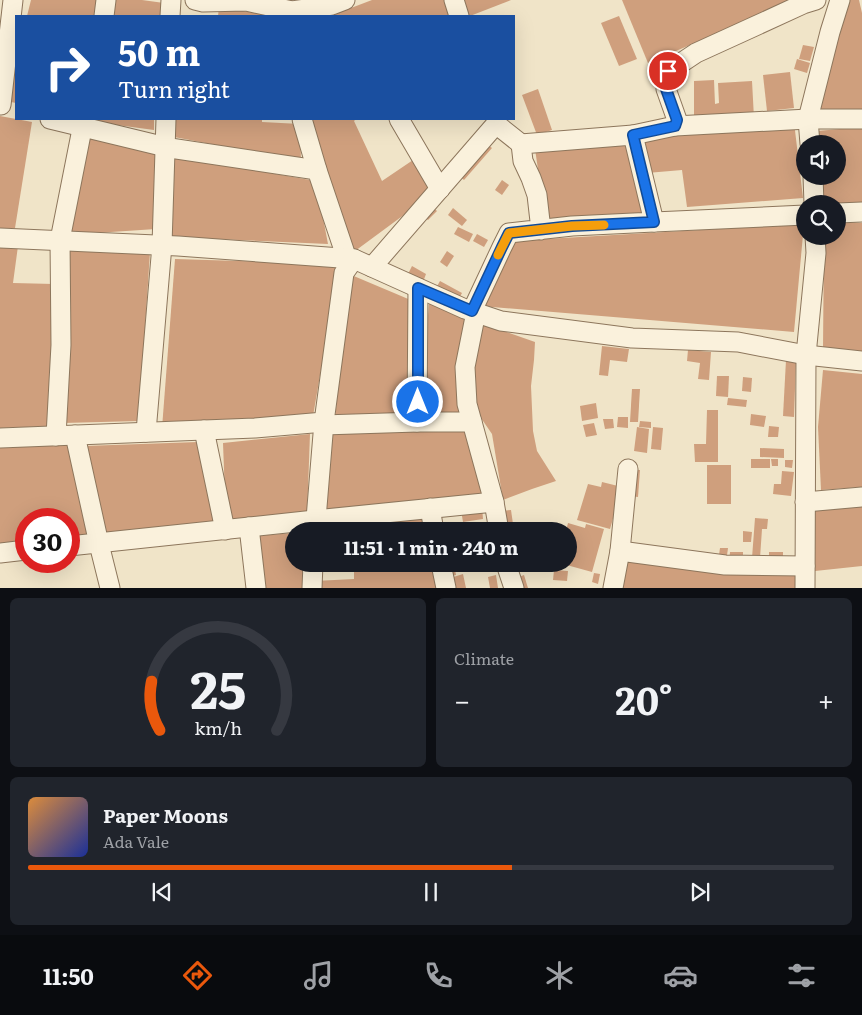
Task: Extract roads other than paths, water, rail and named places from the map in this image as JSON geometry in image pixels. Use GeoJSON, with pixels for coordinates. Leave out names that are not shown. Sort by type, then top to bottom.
{"type":"FeatureCollection","features":[{"type":"Feature","properties":{"kind":"street"},"geometry":{"type":"LineString","coordinates":[[6,107],[13,0]]}},
{"type":"Feature","properties":{"kind":"street"},"geometry":{"type":"LineString","coordinates":[[104,15],[106,0]]}},
{"type":"Feature","properties":{"kind":"street"},"geometry":{"type":"LineString","coordinates":[[170,15],[171,0]]}},
{"type":"Feature","properties":{"kind":"street"},"geometry":{"type":"LineString","coordinates":[[195,0],[203,2],[246,1],[292,9],[339,7]]}},
{"type":"Feature","properties":{"kind":"street"},"geometry":{"type":"LineString","coordinates":[[454,0],[459,15]]}},
{"type":"Feature","properties":{"kind":"street"},"geometry":{"type":"LineString","coordinates":[[675,126],[677,120],[666,89],[668,71],[696,54],[803,4],[816,0]]}},
{"type":"Feature","properties":{"kind":"street"},"geometry":{"type":"LineString","coordinates":[[809,135],[808,119],[840,0]]}},
{"type":"Feature","properties":{"kind":"street"},"geometry":{"type":"LineString","coordinates":[[521,144],[633,135],[675,126],[808,119],[862,119]]}},
{"type":"Feature","properties":{"kind":"street"},"geometry":{"type":"LineString","coordinates":[[58,120],[83,123],[165,146],[317,170]]}},
{"type":"Feature","properties":{"kind":"street"},"geometry":{"type":"LineString","coordinates":[[146,432],[162,245],[166,120]]}},
{"type":"Feature","properties":{"kind":"street"},"geometry":{"type":"LineString","coordinates":[[302,120],[317,170],[350,259],[344,273],[324,423],[315,522]]}},
{"type":"Feature","properties":{"kind":"street"},"geometry":{"type":"LineString","coordinates":[[400,120],[440,189]]}},
{"type":"Feature","properties":{"kind":"street"},"geometry":{"type":"LineString","coordinates":[[372,267],[440,189],[495,121],[521,144],[523,161],[537,195],[541,230]]}},
{"type":"Feature","properties":{"kind":"street"},"geometry":{"type":"LineString","coordinates":[[56,436],[62,345],[60,240],[83,123]]}},
{"type":"Feature","properties":{"kind":"street"},"geometry":{"type":"LineString","coordinates":[[633,135],[654,222]]}},
{"type":"Feature","properties":{"kind":"street"},"geometry":{"type":"LineString","coordinates":[[846,213],[862,212]]}},
{"type":"Feature","properties":{"kind":"street"},"geometry":{"type":"LineString","coordinates":[[497,522],[494,502],[467,404],[465,367],[474,312],[509,233],[572,226],[796,215]]}},
{"type":"Feature","properties":{"kind":"street"},"geometry":{"type":"LineString","coordinates":[[0,238],[162,245],[350,259],[474,312],[501,321],[632,338],[738,342],[806,355],[862,361]]}},
{"type":"Feature","properties":{"kind":"street"},"geometry":{"type":"LineString","coordinates":[[805,588],[806,355],[816,245]]}},
{"type":"Feature","properties":{"kind":"street"},"geometry":{"type":"LineString","coordinates":[[417,422],[418,288]]}},
{"type":"Feature","properties":{"kind":"street"},"geometry":{"type":"LineString","coordinates":[[0,438],[255,428],[324,423],[472,422]]}},
{"type":"Feature","properties":{"kind":"street"},"geometry":{"type":"LineString","coordinates":[[204,430],[225,530]]}},
{"type":"Feature","properties":{"kind":"street"},"geometry":{"type":"LineString","coordinates":[[75,435],[110,588]]}},
{"type":"Feature","properties":{"kind":"street"},"geometry":{"type":"LineString","coordinates":[[613,588],[620,551],[628,469]]}},
{"type":"Feature","properties":{"kind":"street"},"geometry":{"type":"LineString","coordinates":[[805,502],[862,497]]}},
{"type":"Feature","properties":{"kind":"street"},"geometry":{"type":"LineString","coordinates":[[335,522],[430,508],[494,502]]}},
{"type":"Feature","properties":{"kind":"street"},"geometry":{"type":"LineString","coordinates":[[430,508],[432,522]]}},
{"type":"Feature","properties":{"kind":"street"},"geometry":{"type":"LineString","coordinates":[[80,545],[249,527],[285,526]]}},
{"type":"Feature","properties":{"kind":"street"},"geometry":{"type":"LineString","coordinates":[[249,527],[256,588]]}},
{"type":"Feature","properties":{"kind":"street"},"geometry":{"type":"LineString","coordinates":[[0,553],[15,551]]}},
{"type":"Feature","properties":{"kind":"street"},"geometry":{"type":"LineString","coordinates":[[620,551],[725,565],[805,566]]}},
{"type":"Feature","properties":{"kind":"street"},"geometry":{"type":"LineString","coordinates":[[312,588],[313,572]]}},
{"type":"Feature","properties":{"kind":"street"},"geometry":{"type":"LineString","coordinates":[[443,572],[446,588]]}},
{"type":"Feature","properties":{"kind":"street"},"geometry":{"type":"LineString","coordinates":[[509,572],[514,588]]}}]}
